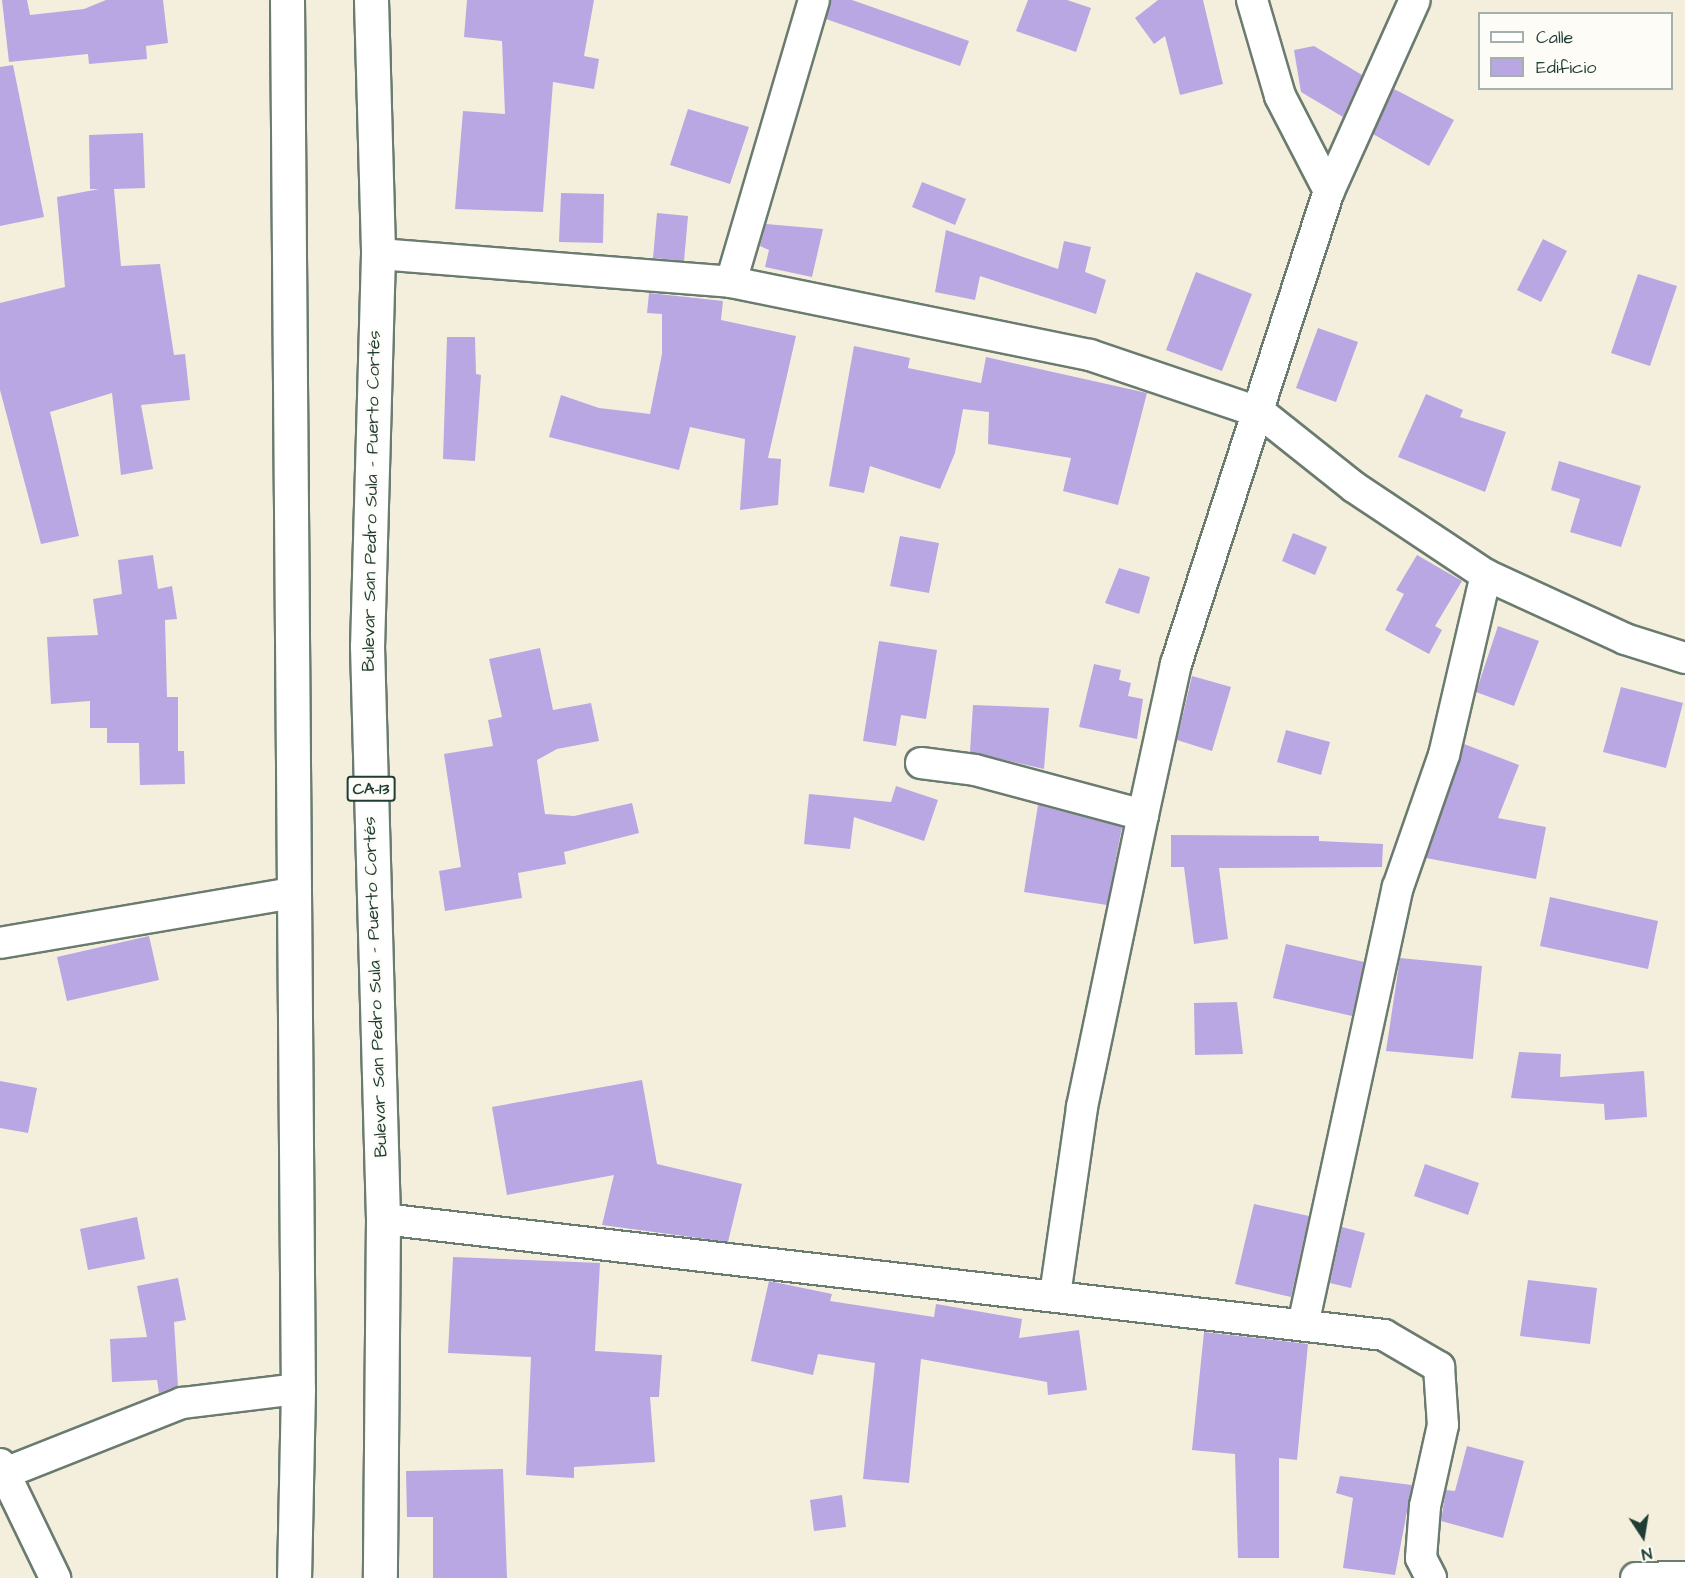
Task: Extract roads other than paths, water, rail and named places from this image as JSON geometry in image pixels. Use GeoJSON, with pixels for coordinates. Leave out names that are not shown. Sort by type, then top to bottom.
{"type":"FeatureCollection","features":[{"type":"Feature","properties":{"kind":"highway"},"geometry":{"type":"LineString","coordinates":[[287,0],[292,893],[298,1389],[294,1578]]}},
{"type":"Feature","properties":{"kind":"highway","name":"Bulevar San Pedro Sula - Puerto Cortés"},"geometry":{"type":"LineString","coordinates":[[370,0],[378,254],[367,646],[383,1219],[380,1578]]}},
{"type":"Feature","properties":{"kind":"street"},"geometry":{"type":"LineString","coordinates":[[731,282],[814,0]]}},
{"type":"Feature","properties":{"kind":"street"},"geometry":{"type":"LineString","coordinates":[[1252,0],[1280,96],[1329,191]]}},
{"type":"Feature","properties":{"kind":"street"},"geometry":{"type":"LineString","coordinates":[[1055,1295],[1082,1107],[1176,664],[1261,413],[1329,191],[1415,0]]}},
{"type":"Feature","properties":{"kind":"street"},"geometry":{"type":"LineString","coordinates":[[378,254],[731,282],[1090,355],[1261,413],[1354,488],[1486,575],[1625,639],[1685,658]]}},
{"type":"Feature","properties":{"kind":"street"},"geometry":{"type":"LineString","coordinates":[[1303,1325],[1398,887],[1444,755],[1486,575]]}},
{"type":"Feature","properties":{"kind":"street"},"geometry":{"type":"LineString","coordinates":[[921,763],[975,770],[1143,815]]}},
{"type":"Feature","properties":{"kind":"street"},"geometry":{"type":"LineString","coordinates":[[0,943],[292,893]]}},
{"type":"Feature","properties":{"kind":"street"},"geometry":{"type":"LineString","coordinates":[[383,1219],[1055,1295],[1384,1335],[1439,1367],[1443,1425],[1425,1506],[1421,1558],[1431,1578]]}},
{"type":"Feature","properties":{"kind":"street"},"geometry":{"type":"LineString","coordinates":[[55,1578],[1,1471],[182,1403],[298,1389]]}},
{"type":"Feature","properties":{"kind":"street"},"geometry":{"type":"LineString","coordinates":[[1636,1578],[1685,1576]]}}]}
